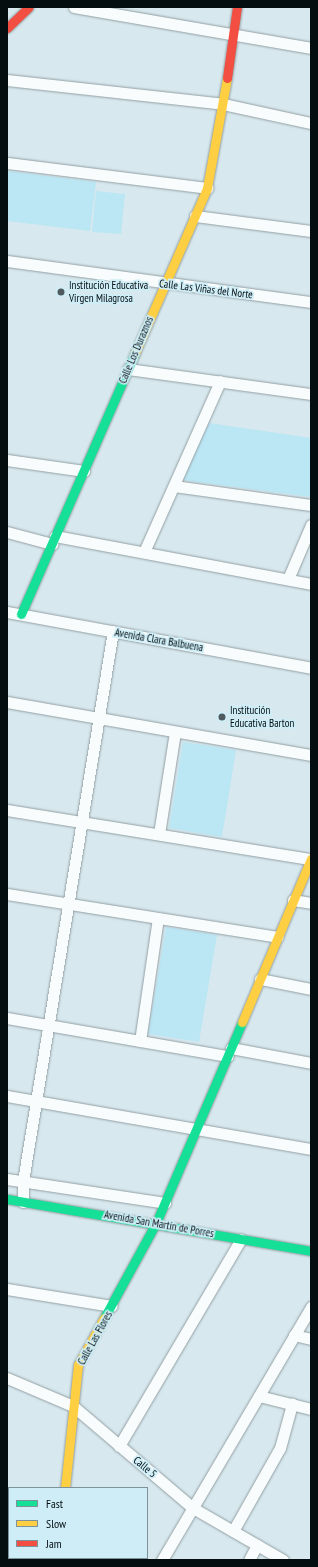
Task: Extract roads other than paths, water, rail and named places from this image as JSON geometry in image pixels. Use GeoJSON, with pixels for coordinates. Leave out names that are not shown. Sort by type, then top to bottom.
{"type":"FeatureCollection","features":[{"type":"Feature","properties":{"kind":"street"},"geometry":{"type":"LineString","coordinates":[[7,28],[29,7]]}},
{"type":"Feature","properties":{"kind":"street"},"geometry":{"type":"LineString","coordinates":[[74,7],[232,33],[311,48]]}},
{"type":"Feature","properties":{"kind":"street","name":"Calle Los Duraznos"},"geometry":{"type":"LineString","coordinates":[[21,614],[207,188],[223,104],[232,33],[237,7]]}},
{"type":"Feature","properties":{"kind":"street"},"geometry":{"type":"LineString","coordinates":[[7,80],[223,104],[311,123]]}},
{"type":"Feature","properties":{"kind":"street"},"geometry":{"type":"LineString","coordinates":[[7,163],[207,188]]}},
{"type":"Feature","properties":{"kind":"street"},"geometry":{"type":"LineString","coordinates":[[195,216],[311,231]]}},
{"type":"Feature","properties":{"kind":"street","name":"Calle Las Viñas del Norte"},"geometry":{"type":"LineString","coordinates":[[7,261],[164,284],[311,301]]}},
{"type":"Feature","properties":{"kind":"street"},"geometry":{"type":"LineString","coordinates":[[128,369],[311,394]]}},
{"type":"Feature","properties":{"kind":"street"},"geometry":{"type":"LineString","coordinates":[[144,552],[220,381]]}},
{"type":"Feature","properties":{"kind":"street"},"geometry":{"type":"LineString","coordinates":[[7,460],[84,471]]}},
{"type":"Feature","properties":{"kind":"street"},"geometry":{"type":"LineString","coordinates":[[174,486],[311,505]]}},
{"type":"Feature","properties":{"kind":"street"},"geometry":{"type":"LineString","coordinates":[[288,579],[311,525]]}},
{"type":"Feature","properties":{"kind":"street"},"geometry":{"type":"LineString","coordinates":[[7,532],[144,552],[311,584]]}},
{"type":"Feature","properties":{"kind":"street","name":"Avenida Clara Balbuena"},"geometry":{"type":"LineString","coordinates":[[7,612],[311,668]]}},
{"type":"Feature","properties":{"kind":"street"},"geometry":{"type":"LineString","coordinates":[[23,1202],[23,1181],[113,632]]}},
{"type":"Feature","properties":{"kind":"street"},"geometry":{"type":"LineString","coordinates":[[7,702],[311,755]]}},
{"type":"Feature","properties":{"kind":"street"},"geometry":{"type":"LineString","coordinates":[[159,834],[176,732]]}},
{"type":"Feature","properties":{"kind":"street"},"geometry":{"type":"LineString","coordinates":[[7,810],[311,859]]}},
{"type":"Feature","properties":{"kind":"street","name":"Calle Las Flores"},"geometry":{"type":"LineString","coordinates":[[65,1487],[78,1365],[112,1306],[156,1223],[311,859]]}},
{"type":"Feature","properties":{"kind":"street"},"geometry":{"type":"LineString","coordinates":[[7,894],[278,937]]}},
{"type":"Feature","properties":{"kind":"street"},"geometry":{"type":"LineString","coordinates":[[294,900],[311,903]]}},
{"type":"Feature","properties":{"kind":"street"},"geometry":{"type":"LineString","coordinates":[[140,1041],[158,918]]}},
{"type":"Feature","properties":{"kind":"street"},"geometry":{"type":"LineString","coordinates":[[260,979],[311,989]]}},
{"type":"Feature","properties":{"kind":"street"},"geometry":{"type":"LineString","coordinates":[[7,1018],[140,1041],[311,1063]]}},
{"type":"Feature","properties":{"kind":"street"},"geometry":{"type":"LineString","coordinates":[[7,1096],[311,1149]]}},
{"type":"Feature","properties":{"kind":"street"},"geometry":{"type":"LineString","coordinates":[[7,1178],[165,1203]]}},
{"type":"Feature","properties":{"kind":"street","name":"Avenida San Martín de Porres"},"geometry":{"type":"LineString","coordinates":[[7,1199],[156,1223],[311,1251]]}},
{"type":"Feature","properties":{"kind":"street"},"geometry":{"type":"LineString","coordinates":[[119,1446],[240,1239]]}},
{"type":"Feature","properties":{"kind":"street"},"geometry":{"type":"LineString","coordinates":[[7,1289],[112,1306]]}},
{"type":"Feature","properties":{"kind":"street"},"geometry":{"type":"LineString","coordinates":[[162,1560],[311,1307]]}},
{"type":"Feature","properties":{"kind":"street"},"geometry":{"type":"LineString","coordinates":[[294,1335],[311,1338]]}},
{"type":"Feature","properties":{"kind":"street","name":"Calle 5"},"geometry":{"type":"LineString","coordinates":[[7,1378],[73,1406],[193,1508],[283,1560]]}},
{"type":"Feature","properties":{"kind":"street"},"geometry":{"type":"LineString","coordinates":[[259,1396],[311,1409]]}},
{"type":"Feature","properties":{"kind":"street"},"geometry":{"type":"LineString","coordinates":[[233,1531],[280,1448],[292,1404]]}},
{"type":"Feature","properties":{"kind":"street"},"geometry":{"type":"LineString","coordinates":[[249,1560],[257,1545]]}},
{"type":"Feature","properties":{"kind":"place","name":"Institución Educativa Virgen Milagrosa"},"geometry":{"type":"Point","coordinates":[61,292]}},
{"type":"Feature","properties":{"kind":"place","name":"Institución Educativa Barton"},"geometry":{"type":"Point","coordinates":[222,717]}}]}
